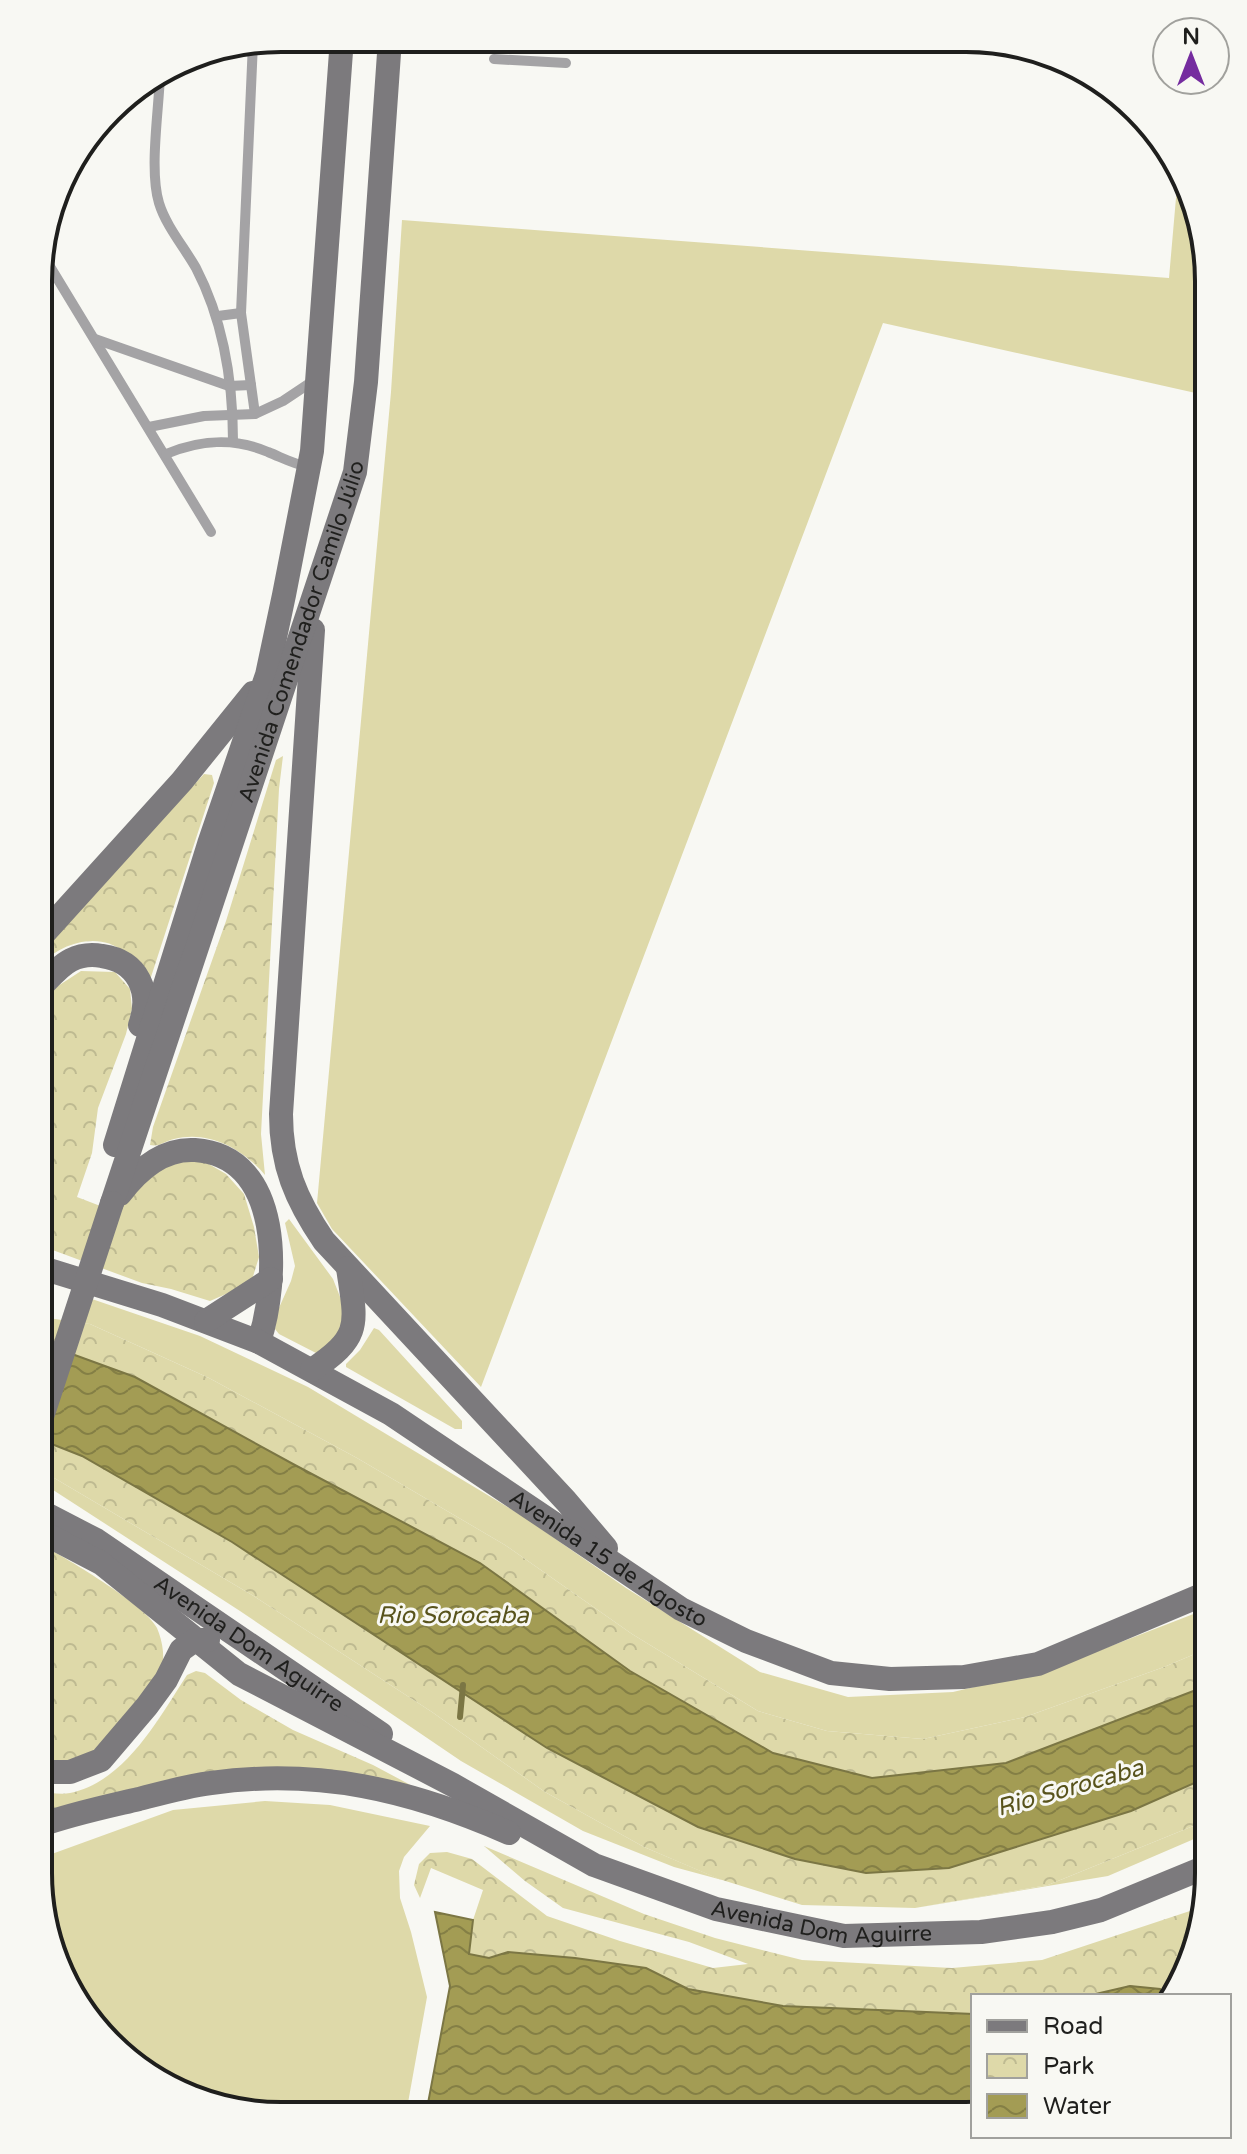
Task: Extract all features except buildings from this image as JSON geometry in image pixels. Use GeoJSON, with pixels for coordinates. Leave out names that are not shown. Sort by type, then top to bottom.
{"type":"FeatureCollection","features":[{"type":"Feature","properties":{"kind":"main road","name":"Avenida Comendador Camilo Júlio"},"geometry":{"type":"LineString","coordinates":[[105,1202],[111,1158],[209,844],[267,675],[310,467],[341,52]]}},
{"type":"Feature","properties":{"kind":"main road","name":"Avenida Comendador Camilo Júlio"},"geometry":{"type":"LineString","coordinates":[[105,1202],[316,596],[355,472],[366,382],[389,52]]}},
{"type":"Feature","properties":{"kind":"main road"},"geometry":{"type":"LineString","coordinates":[[316,596],[281,1145],[302,1210],[324,1241],[566,1501],[628,1574]]}},
{"type":"Feature","properties":{"kind":"main road","name":"Avenida Comendador Camilo Júlio"},"geometry":{"type":"LineString","coordinates":[[52,925],[182,781],[267,675]]}},
{"type":"Feature","properties":{"kind":"main road"},"geometry":{"type":"LineString","coordinates":[[52,975],[72,960],[91,954],[122,962],[136,972],[144,989],[143,1017],[118,1087],[111,1158]]}},
{"type":"Feature","properties":{"kind":"main road"},"geometry":{"type":"LineString","coordinates":[[52,1348],[105,1202],[160,1156],[187,1149],[211,1151],[228,1157],[252,1185],[266,1218],[272,1247],[271,1279],[267,1314],[259,1342]]}},
{"type":"Feature","properties":{"kind":"main road"},"geometry":{"type":"LineString","coordinates":[[52,1382],[105,1202]]}},
{"type":"Feature","properties":{"kind":"main road"},"geometry":{"type":"LineString","coordinates":[[312,1370],[343,1348],[355,1326],[348,1268]]}},
{"type":"Feature","properties":{"kind":"main road","name":"Avenida 15 de Agosto"},"geometry":{"type":"LineString","coordinates":[[52,1271],[206,1321],[259,1342],[391,1414],[681,1609],[746,1641],[831,1673],[890,1679],[964,1677],[1038,1664],[1195,1598]]}},
{"type":"Feature","properties":{"kind":"main road"},"geometry":{"type":"LineString","coordinates":[[206,1321],[271,1279]]}},
{"type":"Feature","properties":{"kind":"main road","name":"Avenida Dom Aguirre"},"geometry":{"type":"LineString","coordinates":[[52,1517],[96,1540],[453,1785]]}},
{"type":"Feature","properties":{"kind":"main road","name":"Avenida Dom Aguirre"},"geometry":{"type":"LineString","coordinates":[[52,1537],[101,1563],[239,1674],[453,1785],[594,1865],[716,1909],[844,1936],[981,1932],[1052,1922],[1101,1910],[1195,1871]]}},
{"type":"Feature","properties":{"kind":"main road"},"geometry":{"type":"LineString","coordinates":[[166,1616],[174,1640],[166,1680]]}},
{"type":"Feature","properties":{"kind":"main road"},"geometry":{"type":"LineString","coordinates":[[52,1772],[70,1772],[101,1760],[166,1680],[181,1650],[195,1640],[228,1644],[302,1679]]}},
{"type":"Feature","properties":{"kind":"main road"},"geometry":{"type":"LineString","coordinates":[[52,1821],[208,1783],[274,1777],[349,1782],[456,1810],[594,1865]]}},
{"type":"Feature","properties":{"kind":"lane"},"geometry":{"type":"LineString","coordinates":[[253,54],[241,313],[255,414]]}},
{"type":"Feature","properties":{"kind":"lane"},"geometry":{"type":"LineString","coordinates":[[494,59],[566,63]]}},
{"type":"Feature","properties":{"kind":"lane"},"geometry":{"type":"LineString","coordinates":[[159,87],[155,183],[160,206],[218,316],[233,415],[233,441]]}},
{"type":"Feature","properties":{"kind":"lane"},"geometry":{"type":"LineString","coordinates":[[53,272],[211,532]]}},
{"type":"Feature","properties":{"kind":"lane"},"geometry":{"type":"LineString","coordinates":[[218,316],[241,313]]}},
{"type":"Feature","properties":{"kind":"lane"},"geometry":{"type":"LineString","coordinates":[[95,339],[229,386],[251,385]]}},
{"type":"Feature","properties":{"kind":"lane"},"geometry":{"type":"LineString","coordinates":[[149,427],[192,418],[255,414],[283,401],[318,378]]}},
{"type":"Feature","properties":{"kind":"lane"},"geometry":{"type":"LineString","coordinates":[[166,454],[192,443],[233,441],[291,464],[310,467]]}},
{"type":"Feature","properties":{"kind":"green space"},"geometry":{"type":"Polygon","coordinates":[[[1177,190],[1191,236],[1195,266],[1195,393],[883,323],[481,1387],[332,1229],[317,1203],[391,392],[402,220],[1169,278],[1177,190]]]}},
{"type":"Feature","properties":{"kind":"green space"},"geometry":{"type":"Polygon","coordinates":[[[283,756],[261,1134],[265,1175],[236,1150],[212,1140],[187,1137],[150,1145],[153,1127],[226,921],[276,760],[283,756]]]}},
{"type":"Feature","properties":{"kind":"green space"},"geometry":{"type":"Polygon","coordinates":[[[204,774],[212,775],[214,783],[150,980],[114,945],[79,942],[52,954],[52,937],[204,774]]]}},
{"type":"Feature","properties":{"kind":"green space"},"geometry":{"type":"Polygon","coordinates":[[[81,971],[115,972],[130,989],[132,1009],[126,1034],[98,1108],[92,1153],[77,1197],[116,1212],[131,1184],[181,1158],[207,1163],[226,1174],[244,1194],[259,1257],[251,1283],[210,1301],[142,1283],[52,1250],[52,992],[81,971]]]}},
{"type":"Feature","properties":{"kind":"green space"},"geometry":{"type":"Polygon","coordinates":[[[289,1219],[333,1279],[346,1312],[336,1341],[316,1353],[275,1329],[278,1310],[295,1266],[285,1223],[289,1219]]]}},
{"type":"Feature","properties":{"kind":"green space"},"geometry":{"type":"Polygon","coordinates":[[[89,1298],[200,1336],[308,1387],[524,1517],[626,1588],[760,1672],[848,1697],[953,1692],[1054,1668],[1195,1613],[1195,1654],[1025,1717],[923,1739],[827,1731],[758,1711],[632,1634],[505,1545],[357,1458],[209,1378],[90,1324],[79,1323],[89,1298]]]}},
{"type":"Feature","properties":{"kind":"green space"},"geometry":{"type":"Polygon","coordinates":[[[52,1319],[90,1324],[209,1378],[357,1458],[505,1545],[632,1634],[758,1711],[827,1731],[923,1739],[1025,1717],[1195,1654],[1195,1825],[1048,1885],[915,1908],[802,1905],[719,1879],[644,1847],[545,1792],[432,1712],[252,1595],[52,1477],[52,1319]]]}},
{"type":"Feature","properties":{"kind":"green space"},"geometry":{"type":"Polygon","coordinates":[[[374,1328],[462,1421],[462,1429],[455,1429],[346,1367],[374,1328]]]}},
{"type":"Feature","properties":{"kind":"green space"},"geometry":{"type":"Polygon","coordinates":[[[52,1477],[252,1595],[432,1712],[545,1792],[644,1847],[722,1880],[674,1867],[583,1831],[461,1761],[240,1611],[52,1489],[52,1477]]]}},
{"type":"Feature","properties":{"kind":"green space"},"geometry":{"type":"Polygon","coordinates":[[[52,1551],[103,1582],[150,1618],[157,1628],[163,1652],[158,1679],[107,1740],[84,1757],[52,1763],[52,1551]]]}},
{"type":"Feature","properties":{"kind":"green space"},"geometry":{"type":"Polygon","coordinates":[[[196,1671],[205,1673],[241,1700],[293,1730],[373,1765],[433,1797],[341,1775],[52,1817],[52,1793],[70,1793],[90,1787],[124,1762],[139,1746],[187,1675],[196,1671]]]}},
{"type":"Feature","properties":{"kind":"green space"},"geometry":{"type":"Polygon","coordinates":[[[265,1801],[330,1805],[430,1826],[404,1857],[399,1871],[400,1898],[427,1997],[408,2102],[281,2102],[221,2094],[193,2085],[141,2055],[99,2013],[83,1988],[64,1947],[54,1903],[52,1854],[173,1810],[265,1801]]]}},
{"type":"Feature","properties":{"kind":"green space"},"geometry":{"type":"Polygon","coordinates":[[[1195,1825],[1195,1839],[1108,1876],[915,1908],[1048,1885],[1195,1825]]]}},
{"type":"Feature","properties":{"kind":"green space"},"geometry":{"type":"Polygon","coordinates":[[[484,1846],[644,1914],[715,1938],[802,1960],[952,1968],[1042,1960],[1192,1910],[1183,1947],[1161,1991],[1130,1986],[1096,1994],[971,1994],[971,2014],[783,2006],[688,1989],[646,1968],[508,1952],[489,1958],[468,1954],[473,1920],[483,1890],[431,1868],[420,1898],[414,1885],[419,1864],[430,1853],[447,1852],[472,1859],[547,1916],[713,1968],[748,1964],[689,1942],[563,1908],[484,1846]]]}},
{"type":"Feature","properties":{"kind":"water","name":"Rio Sorocaba"},"geometry":{"type":"Polygon","coordinates":[[[52,1347],[135,1377],[480,1563],[630,1671],[773,1753],[872,1778],[1006,1763],[1195,1690],[1195,1783],[1131,1811],[949,1868],[866,1873],[795,1859],[698,1827],[547,1748],[232,1542],[82,1456],[52,1444],[52,1347]]]}},
{"type":"Feature","properties":{"kind":"water"},"geometry":{"type":"Polygon","coordinates":[[[435,1912],[473,1920],[469,1954],[489,1958],[508,1952],[646,1968],[688,1989],[783,2006],[971,2014],[971,2102],[428,2102],[450,1986],[435,1912]]]}},
{"type":"Feature","properties":{"kind":"water"},"geometry":{"type":"Polygon","coordinates":[[[1130,1986],[1161,1991],[1160,1994],[1096,1994],[1130,1986]]]}},
{"type":"Feature","properties":{"kind":"waterway"},"geometry":{"type":"LineString","coordinates":[[460,1717],[463,1685]]}}]}
